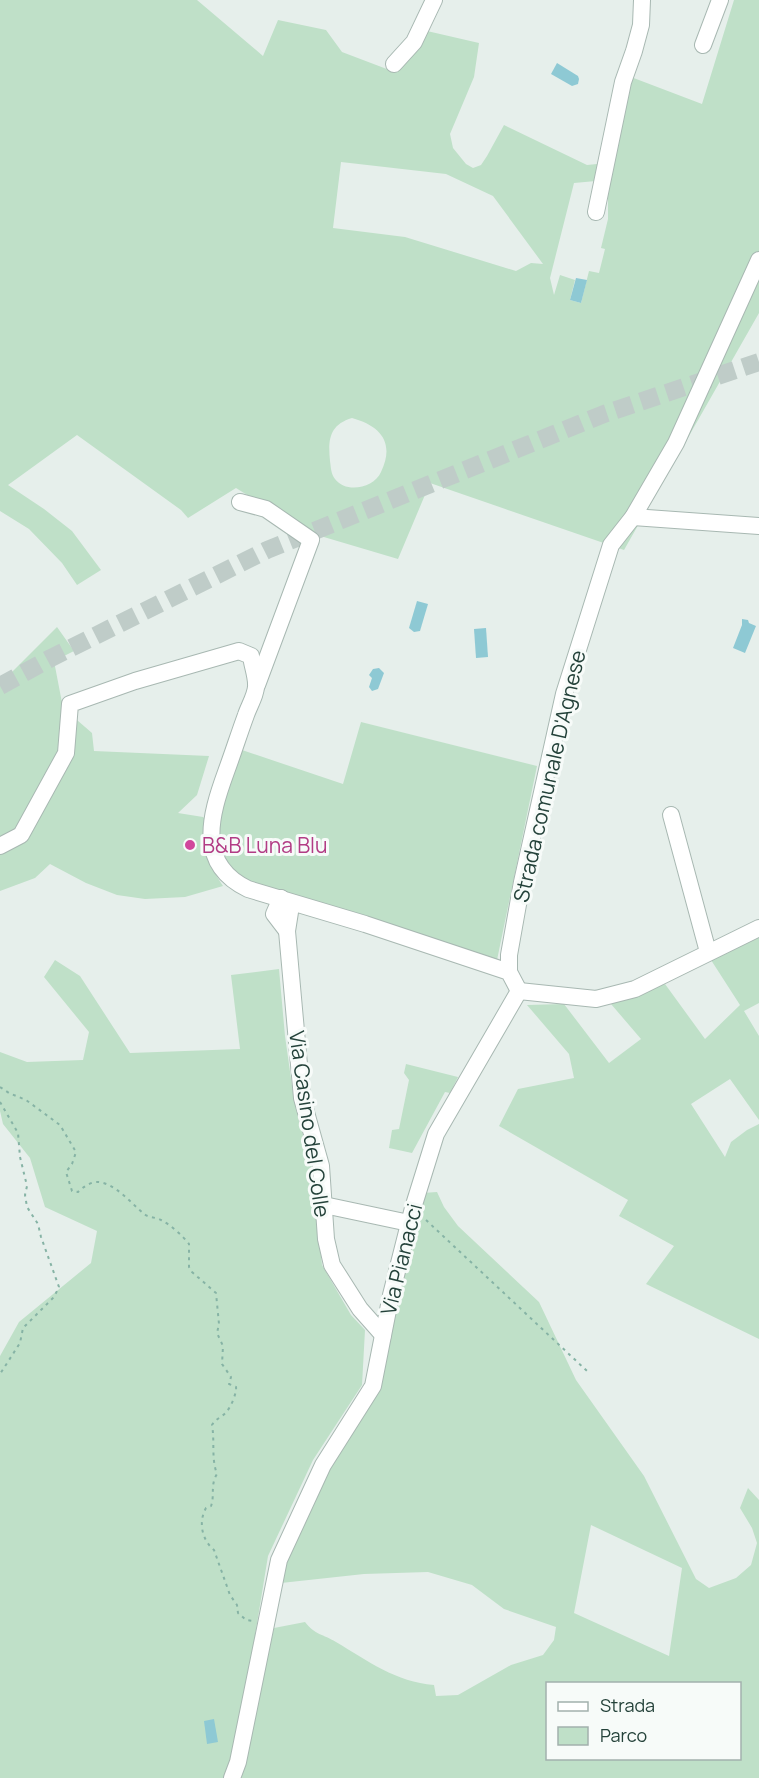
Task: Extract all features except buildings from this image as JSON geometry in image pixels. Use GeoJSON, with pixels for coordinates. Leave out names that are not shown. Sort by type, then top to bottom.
{"type":"FeatureCollection","features":[{"type":"Feature","properties":{"kind":"street"},"geometry":{"type":"LineString","coordinates":[[394,64],[414,42],[434,0]]}},
{"type":"Feature","properties":{"kind":"street"},"geometry":{"type":"LineString","coordinates":[[596,212],[622,82],[641,25],[642,0]]}},
{"type":"Feature","properties":{"kind":"street"},"geometry":{"type":"LineString","coordinates":[[703,45],[720,0]]}},
{"type":"Feature","properties":{"kind":"street","name":"Strada comunale D'Agnese"},"geometry":{"type":"LineString","coordinates":[[509,972],[509,955],[522,882],[564,694],[611,545],[633,517],[676,443],[759,260]]}},
{"type":"Feature","properties":{"kind":"street"},"geometry":{"type":"LineString","coordinates":[[240,502],[266,510],[311,540],[214,809],[211,836],[214,854],[225,873],[235,883],[509,972],[519,991],[552,996],[596,999],[635,989],[759,928]]}},
{"type":"Feature","properties":{"kind":"street"},"geometry":{"type":"LineString","coordinates":[[633,517],[759,526]]}},
{"type":"Feature","properties":{"kind":"street"},"geometry":{"type":"LineString","coordinates":[[0,846],[21,836],[66,753],[70,704],[135,681],[239,651],[250,656],[257,686]]}},
{"type":"Feature","properties":{"kind":"street"},"geometry":{"type":"LineString","coordinates":[[671,815],[708,952]]}},
{"type":"Feature","properties":{"kind":"street","name":"Via Casino del Colle"},"geometry":{"type":"LineString","coordinates":[[281,898],[274,914],[287,931],[302,1098],[321,1166],[326,1239],[332,1265],[360,1309],[383,1335]]}},
{"type":"Feature","properties":{"kind":"street","name":"Via Pianacci"},"geometry":{"type":"LineString","coordinates":[[232,1778],[238,1762],[279,1560],[323,1465],[373,1386],[411,1216],[436,1134],[519,991]]}},
{"type":"Feature","properties":{"kind":"street"},"geometry":{"type":"LineString","coordinates":[[324,1205],[411,1216]]}},
{"type":"Feature","properties":{"kind":"path"},"geometry":{"type":"LineString","coordinates":[[0,1087],[26,1100],[60,1125],[76,1152],[66,1173],[72,1191],[78,1192],[97,1181],[113,1188],[145,1215],[159,1219],[171,1227],[189,1244],[189,1267],[192,1272],[216,1293],[219,1324],[217,1333],[223,1346],[222,1364],[231,1377],[229,1384],[236,1387],[237,1393],[227,1412],[220,1415],[212,1425],[214,1435],[212,1448],[217,1474],[213,1481],[213,1501],[211,1506],[204,1511],[201,1524],[210,1547],[214,1550],[230,1594],[237,1605],[238,1613],[246,1620],[266,1621]]}},
{"type":"Feature","properties":{"kind":"path"},"geometry":{"type":"LineString","coordinates":[[0,1102],[18,1133],[20,1157],[27,1186],[25,1195],[27,1207],[38,1224],[59,1287],[54,1297],[23,1328],[17,1348],[0,1374]]}},
{"type":"Feature","properties":{"kind":"path"},"geometry":{"type":"LineString","coordinates":[[411,1216],[587,1371]]}},
{"type":"Feature","properties":{"kind":"green space"},"geometry":{"type":"Polygon","coordinates":[[[0,0],[197,0],[263,56],[278,20],[326,30],[342,52],[392,71],[427,31],[479,43],[474,77],[450,134],[453,148],[466,164],[473,168],[481,165],[504,125],[587,165],[597,164],[596,181],[574,183],[550,278],[554,295],[560,275],[575,280],[570,300],[581,303],[589,271],[599,273],[605,249],[601,248],[608,219],[608,186],[631,77],[702,104],[734,0],[759,0],[759,313],[624,550],[430,483],[398,559],[307,532],[236,488],[188,518],[181,510],[77,435],[8,485],[72,531],[101,570],[77,585],[62,563],[29,529],[0,511],[0,0]],[[341,162],[333,228],[405,237],[516,271],[531,263],[543,264],[493,196],[446,174],[341,162]],[[352,418],[334,429],[329,446],[334,477],[340,484],[353,488],[366,485],[377,478],[385,462],[386,444],[378,431],[352,418]]]}},
{"type":"Feature","properties":{"kind":"green space"},"geometry":{"type":"Polygon","coordinates":[[[57,627],[74,651],[54,661],[63,708],[92,733],[94,751],[209,756],[197,795],[178,813],[205,819],[207,854],[223,886],[185,897],[145,899],[117,895],[86,883],[50,864],[35,878],[0,891],[0,677],[9,675],[57,627]]]}},
{"type":"Feature","properties":{"kind":"green space"},"geometry":{"type":"Polygon","coordinates":[[[361,722],[537,766],[497,960],[247,883],[231,873],[217,837],[217,817],[239,749],[343,784],[361,722]]]}},
{"type":"Feature","properties":{"kind":"green space"},"geometry":{"type":"Polygon","coordinates":[[[759,937],[759,1003],[744,1011],[759,1036],[759,1120],[730,1079],[691,1104],[725,1157],[731,1142],[759,1124],[759,1339],[646,1284],[674,1246],[619,1216],[628,1200],[499,1126],[518,1089],[574,1078],[569,1054],[527,1005],[564,1004],[609,1063],[641,1039],[611,1004],[665,984],[705,1039],[740,1005],[711,960],[759,937]]]}},
{"type":"Feature","properties":{"kind":"green space"},"geometry":{"type":"Polygon","coordinates":[[[55,960],[80,976],[130,1053],[240,1049],[231,975],[279,969],[294,1100],[311,1165],[322,1265],[351,1315],[365,1330],[362,1385],[313,1460],[268,1556],[234,1764],[228,1778],[0,1778],[0,1356],[19,1322],[91,1263],[97,1231],[45,1207],[30,1158],[3,1124],[0,1111],[0,1052],[27,1062],[83,1060],[89,1032],[44,977],[55,960]]]}},
{"type":"Feature","properties":{"kind":"green space"},"geometry":{"type":"Polygon","coordinates":[[[406,1064],[458,1077],[450,1093],[445,1092],[412,1153],[389,1148],[392,1130],[399,1129],[409,1080],[404,1073],[406,1064]]]}},
{"type":"Feature","properties":{"kind":"green space"},"geometry":{"type":"Polygon","coordinates":[[[437,1192],[444,1207],[458,1226],[539,1302],[576,1380],[644,1476],[696,1579],[709,1588],[736,1578],[751,1565],[757,1543],[752,1528],[740,1508],[748,1488],[759,1500],[759,1778],[238,1778],[246,1757],[274,1628],[305,1622],[316,1632],[383,1670],[407,1680],[434,1685],[436,1696],[458,1695],[511,1665],[543,1655],[554,1640],[556,1627],[504,1609],[472,1585],[428,1572],[364,1574],[281,1583],[285,1559],[328,1466],[367,1403],[423,1193],[437,1192]],[[591,1525],[574,1613],[669,1656],[682,1568],[591,1525]]]}},
{"type":"Feature","properties":{"kind":"water"},"geometry":{"type":"Polygon","coordinates":[[[557,63],[578,76],[578,84],[572,86],[551,74],[557,63]]]}},
{"type":"Feature","properties":{"kind":"water"},"geometry":{"type":"Polygon","coordinates":[[[576,278],[587,280],[581,303],[570,300],[576,278]]]}},
{"type":"Feature","properties":{"kind":"water"},"geometry":{"type":"Polygon","coordinates":[[[417,601],[428,604],[420,631],[414,632],[409,628],[417,601]]]}},
{"type":"Feature","properties":{"kind":"water"},"geometry":{"type":"Polygon","coordinates":[[[742,619],[756,626],[745,653],[733,648],[742,619]]]}},
{"type":"Feature","properties":{"kind":"water"},"geometry":{"type":"Polygon","coordinates":[[[486,628],[488,657],[476,658],[474,629],[486,628]]]}},
{"type":"Feature","properties":{"kind":"water"},"geometry":{"type":"Polygon","coordinates":[[[379,668],[384,673],[378,689],[372,691],[369,687],[372,678],[369,675],[373,669],[379,668]]]}},
{"type":"Feature","properties":{"kind":"water"},"geometry":{"type":"Polygon","coordinates":[[[214,1719],[218,1742],[207,1744],[204,1721],[214,1719]]]}},
{"type":"Feature","properties":{"kind":"tunnel"},"geometry":{"type":"LineString","coordinates":[[0,686],[51,658],[267,550],[604,414],[759,362]]}},
{"type":"Feature","properties":{"kind":"place","name":"B&B Luna Blu"},"geometry":{"type":"Point","coordinates":[190,845]}}]}
